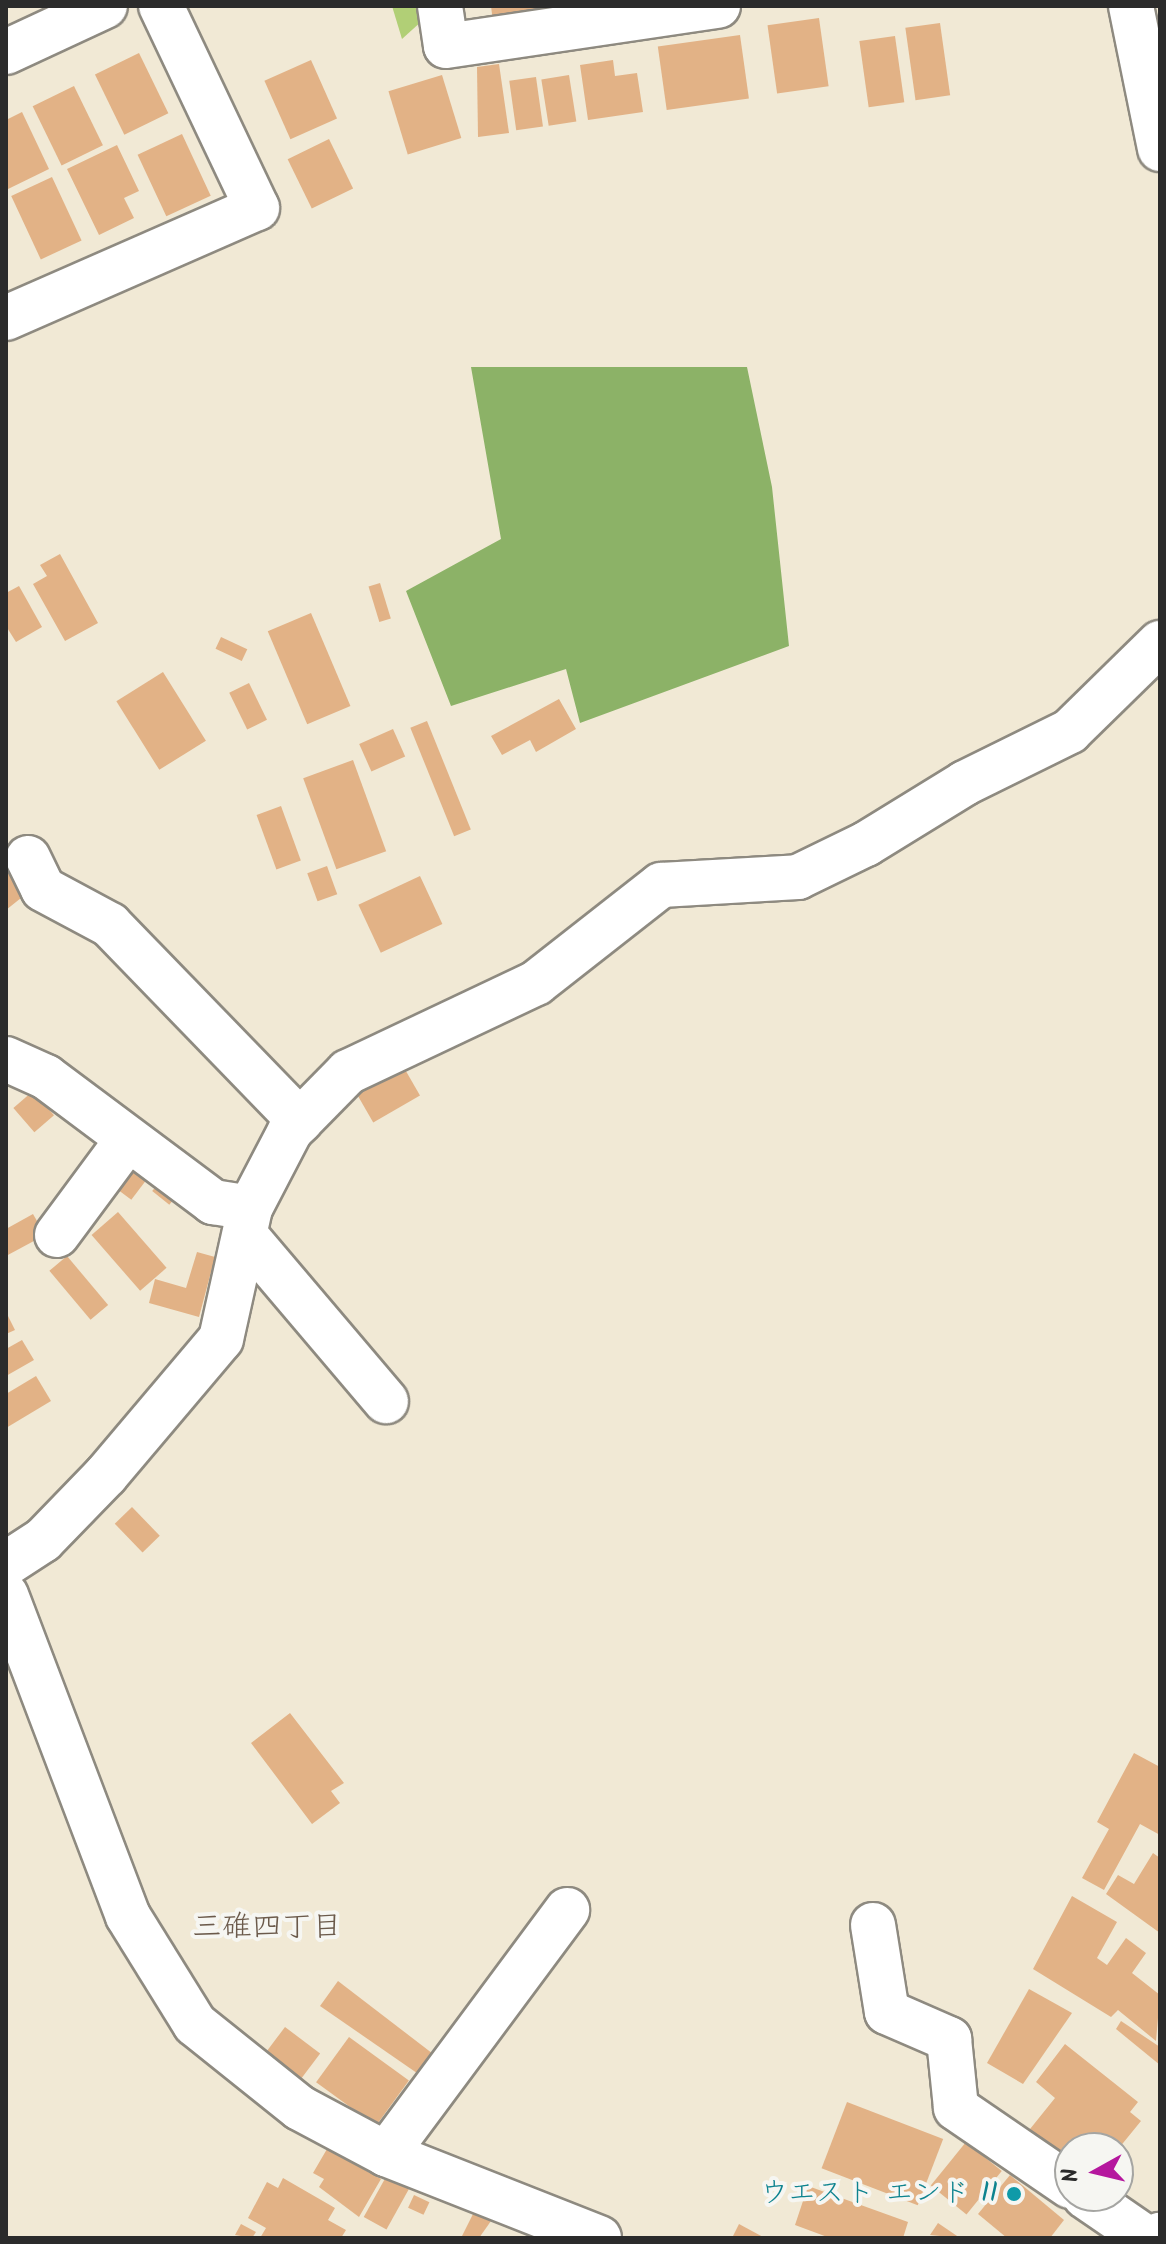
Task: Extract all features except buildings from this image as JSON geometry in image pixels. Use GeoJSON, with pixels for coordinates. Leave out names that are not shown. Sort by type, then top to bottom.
{"type":"FeatureCollection","features":[{"type":"Feature","properties":{"kind":"street"},"geometry":{"type":"LineString","coordinates":[[6,52],[105,6]]}},
{"type":"Feature","properties":{"kind":"street"},"geometry":{"type":"LineString","coordinates":[[6,318],[257,208],[161,6]]}},
{"type":"Feature","properties":{"kind":"street"},"geometry":{"type":"LineString","coordinates":[[440,6],[446,46],[718,6]]}},
{"type":"Feature","properties":{"kind":"street"},"geometry":{"type":"LineString","coordinates":[[1131,6],[1155,95],[1160,149]]}},
{"type":"Feature","properties":{"kind":"street"},"geometry":{"type":"LineString","coordinates":[[6,1564],[43,1540],[106,1475],[221,1339],[247,1222],[300,1121],[348,1072],[536,983],[661,885],[798,877],[866,844],[965,783],[1070,731],[1160,643]]}},
{"type":"Feature","properties":{"kind":"street"},"geometry":{"type":"LineString","coordinates":[[28,858],[43,889],[110,925],[300,1121]]}},
{"type":"Feature","properties":{"kind":"street"},"geometry":{"type":"LineString","coordinates":[[6,1059],[46,1077],[213,1202],[247,1222],[386,1401]]}},
{"type":"Feature","properties":{"kind":"street"},"geometry":{"type":"LineString","coordinates":[[57,1235],[128,1139]]}},
{"type":"Feature","properties":{"kind":"street"},"geometry":{"type":"LineString","coordinates":[[6,1595],[128,1916],[195,2024],[300,2108],[386,2154],[599,2238]]}},
{"type":"Feature","properties":{"kind":"street"},"geometry":{"type":"LineString","coordinates":[[386,2154],[567,1910]]}},
{"type":"Feature","properties":{"kind":"street"},"geometry":{"type":"LineString","coordinates":[[873,1925],[887,2012],[949,2039],[956,2108],[1054,2175]]}},
{"type":"Feature","properties":{"kind":"street"},"geometry":{"type":"LineString","coordinates":[[1108,2212],[1146,2238]]}},
{"type":"Feature","properties":{"kind":"green space"},"geometry":{"type":"Polygon","coordinates":[[[392,6],[420,6],[423,20],[402,39],[392,6]]]}},
{"type":"Feature","properties":{"kind":"green space"},"geometry":{"type":"Polygon","coordinates":[[[471,367],[747,367],[772,487],[789,646],[580,723],[566,669],[451,706],[406,591],[501,539],[471,367]]]}},
{"type":"Feature","properties":{"kind":"place","name":"ウエスト エンド II"},"geometry":{"type":"Point","coordinates":[1014,2194]}},
{"type":"Feature","properties":{"kind":"district","name":"三碓四丁目"},"geometry":{"type":"Point","coordinates":[267,1928]}}]}
